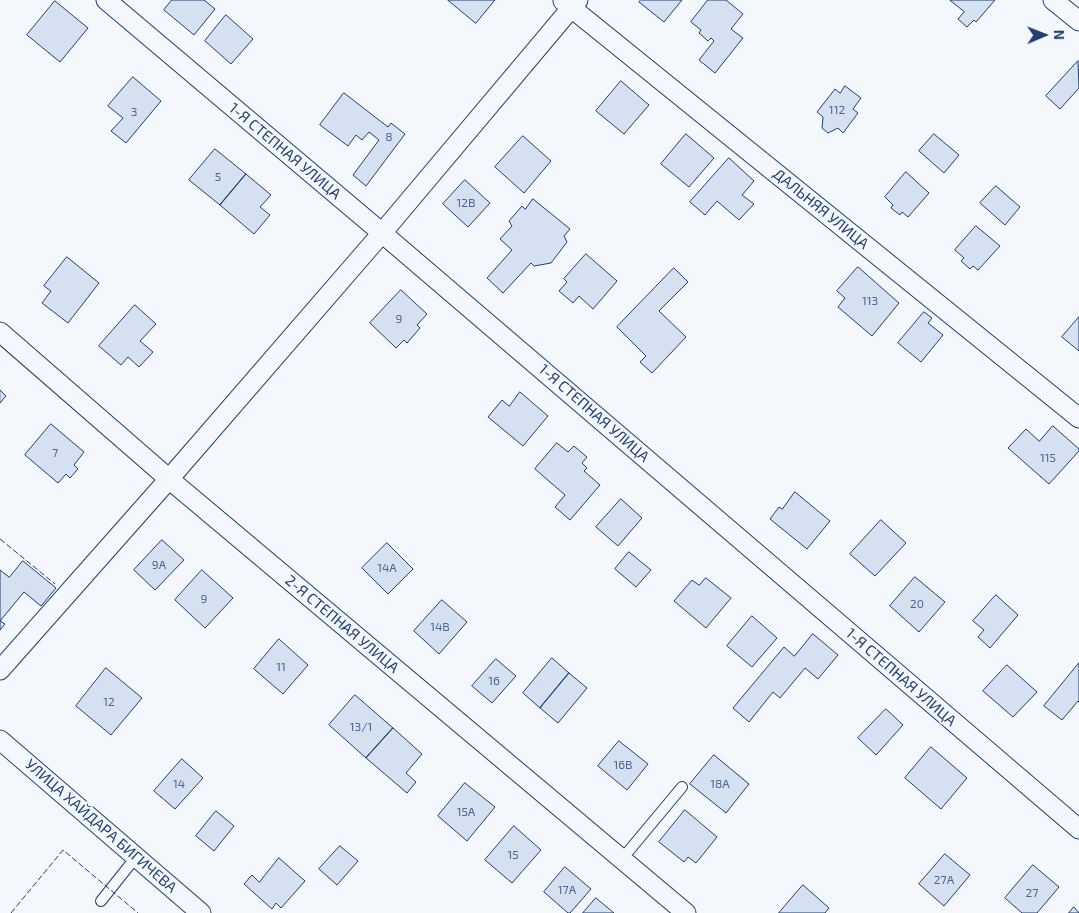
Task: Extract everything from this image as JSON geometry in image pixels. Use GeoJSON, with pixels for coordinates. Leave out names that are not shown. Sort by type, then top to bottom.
{"type":"FeatureCollection","features":[{"type":"Feature","properties":{"kind":"street","name":"1-Я СТЕПНАЯ УЛИЦА"},"geometry":{"type":"LineString","coordinates":[[106,0],[382,233],[1079,829]]}},
{"type":"Feature","properties":{"kind":"street"},"geometry":{"type":"LineString","coordinates":[[1053,0],[1079,21]]}},
{"type":"Feature","properties":{"kind":"street"},"geometry":{"type":"LineString","coordinates":[[0,670],[169,479],[382,233],[571,3]]}},
{"type":"Feature","properties":{"kind":"street","name":"ДАЛЬНЯЯ УЛИЦА"},"geometry":{"type":"LineString","coordinates":[[571,3],[1079,418]]}},
{"type":"Feature","properties":{"kind":"street","name":"2-Я СТЕПНАЯ УЛИЦА"},"geometry":{"type":"LineString","coordinates":[[0,332],[169,479],[686,913]]}},
{"type":"Feature","properties":{"kind":"street","name":"УЛИЦА ХАЙДАРА БИГИЧЕВА"},"geometry":{"type":"LineString","coordinates":[[0,740],[201,913]]}},
{"type":"Feature","properties":{"kind":"lane"},"geometry":{"type":"LineString","coordinates":[[622,859],[682,787]]}},
{"type":"Feature","properties":{"kind":"lane"},"geometry":{"type":"LineString","coordinates":[[101,901],[136,857]]}},
{"type":"Feature","properties":{"kind":"building"},"geometry":{"type":"Polygon","coordinates":[[[172,0],[204,0],[215,9],[194,35],[164,10],[172,0]]]}},
{"type":"Feature","properties":{"kind":"building"},"geometry":{"type":"Polygon","coordinates":[[[448,0],[495,0],[476,23],[448,0]]]}},
{"type":"Feature","properties":{"kind":"building"},"geometry":{"type":"Polygon","coordinates":[[[641,0],[682,0],[664,22],[639,2],[641,0]]]}},
{"type":"Feature","properties":{"kind":"building"},"geometry":{"type":"Polygon","coordinates":[[[708,0],[726,0],[743,14],[731,29],[743,38],[715,73],[699,60],[714,41],[711,38],[708,41],[699,33],[701,30],[691,22],[708,0]]]}},
{"type":"Feature","properties":{"kind":"building"},"geometry":{"type":"Polygon","coordinates":[[[950,0],[995,0],[976,22],[974,20],[967,27],[958,19],[964,12],[950,0]]]}},
{"type":"Feature","properties":{"kind":"building"},"geometry":{"type":"Polygon","coordinates":[[[55,1],[88,28],[60,62],[27,35],[55,1]]]}},
{"type":"Feature","properties":{"kind":"building"},"geometry":{"type":"Polygon","coordinates":[[[226,15],[253,39],[231,64],[205,41],[226,15]]]}},
{"type":"Feature","properties":{"kind":"building"},"geometry":{"type":"Polygon","coordinates":[[[1078,61],[1079,88],[1060,109],[1046,96],[1078,61]]]}},
{"type":"Feature","properties":{"kind":"building"},"geometry":{"type":"Polygon","coordinates":[[[133,77],[161,101],[126,143],[111,131],[123,118],[108,106],[133,77]]]}},
{"type":"Feature","properties":{"kind":"building"},"geometry":{"type":"Polygon","coordinates":[[[621,81],[649,105],[624,134],[596,111],[621,81]]]}},
{"type":"Feature","properties":{"kind":"building"},"geometry":{"type":"Polygon","coordinates":[[[845,86],[861,98],[853,109],[858,113],[843,133],[838,128],[828,133],[822,128],[823,117],[817,112],[835,89],[840,93],[845,86]]]}},
{"type":"Feature","properties":{"kind":"building"},"geometry":{"type":"Polygon","coordinates":[[[344,93],[388,127],[391,123],[405,134],[366,186],[353,175],[379,140],[369,132],[362,140],[356,135],[348,146],[320,125],[344,93]]]}},
{"type":"Feature","properties":{"kind":"building"},"geometry":{"type":"Polygon","coordinates":[[[686,134],[714,158],[689,187],[661,164],[686,134]]]}},
{"type":"Feature","properties":{"kind":"building"},"geometry":{"type":"Polygon","coordinates":[[[934,134],[959,155],[944,173],[919,151],[934,134]]]}},
{"type":"Feature","properties":{"kind":"building"},"geometry":{"type":"Polygon","coordinates":[[[523,136],[551,161],[524,193],[495,167],[523,136]]]}},
{"type":"Feature","properties":{"kind":"building"},"geometry":{"type":"Polygon","coordinates":[[[215,149],[246,174],[220,205],[189,180],[215,149]]]}},
{"type":"Feature","properties":{"kind":"building"},"geometry":{"type":"Polygon","coordinates":[[[729,158],[754,181],[742,195],[754,204],[739,220],[717,201],[705,215],[690,202],[729,158]]]}},
{"type":"Feature","properties":{"kind":"building"},"geometry":{"type":"Polygon","coordinates":[[[906,172],[929,193],[908,217],[902,212],[900,215],[891,208],[893,205],[885,197],[906,172]]]}},
{"type":"Feature","properties":{"kind":"building"},"geometry":{"type":"Polygon","coordinates":[[[246,174],[271,195],[260,207],[270,215],[254,234],[220,205],[246,174]]]}},
{"type":"Feature","properties":{"kind":"building"},"geometry":{"type":"Polygon","coordinates":[[[465,180],[490,203],[468,227],[443,204],[465,180]]]}},
{"type":"Feature","properties":{"kind":"building"},"geometry":{"type":"Polygon","coordinates":[[[996,186],[1020,207],[1005,225],[980,203],[996,186]]]}},
{"type":"Feature","properties":{"kind":"building"},"geometry":{"type":"Polygon","coordinates":[[[533,199],[570,229],[564,236],[567,242],[551,263],[534,266],[531,263],[503,293],[487,278],[512,250],[500,239],[512,226],[509,221],[522,206],[525,209],[533,199]]]}},
{"type":"Feature","properties":{"kind":"building"},"geometry":{"type":"Polygon","coordinates":[[[976,226],[1000,246],[978,270],[973,266],[970,269],[961,261],[964,258],[955,250],[976,226]]]}},
{"type":"Feature","properties":{"kind":"building"},"geometry":{"type":"Polygon","coordinates":[[[586,254],[617,281],[593,309],[579,296],[573,303],[559,291],[567,282],[564,279],[586,254]]]}},
{"type":"Feature","properties":{"kind":"building"},"geometry":{"type":"Polygon","coordinates":[[[67,257],[99,283],[68,323],[42,303],[51,291],[44,286],[67,257]]]}},
{"type":"Feature","properties":{"kind":"building"},"geometry":{"type":"Polygon","coordinates":[[[858,267],[899,303],[872,336],[838,307],[845,298],[837,291],[858,267]]]}},
{"type":"Feature","properties":{"kind":"building"},"geometry":{"type":"Polygon","coordinates":[[[674,268],[688,282],[659,311],[686,337],[652,373],[640,362],[646,356],[617,327],[674,268]]]}},
{"type":"Feature","properties":{"kind":"building"},"geometry":{"type":"Polygon","coordinates":[[[401,290],[427,314],[417,325],[420,328],[407,343],[404,340],[396,348],[370,323],[401,290]]]}},
{"type":"Feature","properties":{"kind":"building"},"geometry":{"type":"Polygon","coordinates":[[[135,305],[156,324],[140,341],[153,352],[139,367],[128,357],[121,365],[99,346],[135,305]]]}},
{"type":"Feature","properties":{"kind":"building"},"geometry":{"type":"Polygon","coordinates":[[[924,312],[932,318],[928,323],[943,335],[921,362],[898,343],[924,312]]]}},
{"type":"Feature","properties":{"kind":"building"},"geometry":{"type":"Polygon","coordinates":[[[1079,317],[1079,351],[1062,337],[1079,317]]]}},
{"type":"Feature","properties":{"kind":"building"},"geometry":{"type":"Polygon","coordinates":[[[0,390],[6,396],[0,403],[0,390]]]}},
{"type":"Feature","properties":{"kind":"building"},"geometry":{"type":"Polygon","coordinates":[[[520,392],[548,416],[523,446],[488,417],[502,400],[509,406],[520,392]]]}},
{"type":"Feature","properties":{"kind":"building"},"geometry":{"type":"Polygon","coordinates":[[[51,424],[84,452],[74,465],[78,469],[70,478],[66,474],[58,483],[25,455],[51,424]]]}},
{"type":"Feature","properties":{"kind":"building"},"geometry":{"type":"Polygon","coordinates":[[[1053,426],[1079,451],[1049,484],[1008,448],[1026,429],[1039,441],[1053,426]]]}},
{"type":"Feature","properties":{"kind":"building"},"geometry":{"type":"Polygon","coordinates":[[[557,443],[568,452],[574,446],[587,457],[582,463],[587,468],[584,471],[600,485],[570,520],[555,507],[565,495],[535,469],[557,443]]]}},
{"type":"Feature","properties":{"kind":"building"},"geometry":{"type":"Polygon","coordinates":[[[795,492],[830,521],[807,549],[770,519],[779,507],[782,509],[795,492]]]}},
{"type":"Feature","properties":{"kind":"building"},"geometry":{"type":"Polygon","coordinates":[[[621,499],[642,518],[618,546],[596,527],[621,499]]]}},
{"type":"Feature","properties":{"kind":"building"},"geometry":{"type":"Polygon","coordinates":[[[881,520],[906,543],[875,576],[850,554],[881,520]]]}},
{"type":"Feature","properties":{"kind":"building"},"geometry":{"type":"Polygon","coordinates":[[[162,540],[184,560],[155,590],[134,570],[162,540]]]}},
{"type":"Feature","properties":{"kind":"building"},"geometry":{"type":"Polygon","coordinates":[[[387,543],[413,569],[388,594],[362,568],[387,543]]]}},
{"type":"Feature","properties":{"kind":"building"},"geometry":{"type":"Polygon","coordinates":[[[629,552],[651,570],[636,587],[615,569],[629,552]]]}},
{"type":"Feature","properties":{"kind":"building"},"geometry":{"type":"Polygon","coordinates":[[[23,561],[56,588],[41,606],[24,592],[0,621],[0,570],[9,577],[23,561]]]}},
{"type":"Feature","properties":{"kind":"building"},"geometry":{"type":"Polygon","coordinates":[[[202,570],[233,598],[205,628],[175,600],[202,570]]]}},
{"type":"Feature","properties":{"kind":"building"},"geometry":{"type":"Polygon","coordinates":[[[915,577],[945,602],[919,632],[890,606],[915,577]]]}},
{"type":"Feature","properties":{"kind":"building"},"geometry":{"type":"Polygon","coordinates":[[[706,578],[731,598],[706,628],[674,601],[692,580],[699,585],[706,578]]]}},
{"type":"Feature","properties":{"kind":"building"},"geometry":{"type":"Polygon","coordinates":[[[996,595],[1018,615],[990,648],[978,637],[984,630],[973,621],[996,595]]]}},
{"type":"Feature","properties":{"kind":"building"},"geometry":{"type":"Polygon","coordinates":[[[442,600],[467,622],[439,654],[414,631],[442,600]]]}},
{"type":"Feature","properties":{"kind":"building"},"geometry":{"type":"Polygon","coordinates":[[[752,616],[777,638],[752,667],[727,646],[752,616]]]}},
{"type":"Feature","properties":{"kind":"building"},"geometry":{"type":"Polygon","coordinates":[[[0,621],[5,624],[0,630],[0,621]]]}},
{"type":"Feature","properties":{"kind":"building"},"geometry":{"type":"Polygon","coordinates":[[[813,634],[838,655],[818,679],[805,668],[780,698],[773,692],[749,722],[733,708],[784,647],[794,656],[813,634]]]}},
{"type":"Feature","properties":{"kind":"building"},"geometry":{"type":"Polygon","coordinates":[[[279,639],[308,665],[283,694],[254,669],[279,639]]]}},
{"type":"Feature","properties":{"kind":"building"},"geometry":{"type":"Polygon","coordinates":[[[552,658],[569,673],[540,708],[523,693],[552,658]]]}},
{"type":"Feature","properties":{"kind":"building"},"geometry":{"type":"Polygon","coordinates":[[[496,659],[516,676],[492,703],[472,686],[496,659]]]}},
{"type":"Feature","properties":{"kind":"building"},"geometry":{"type":"Polygon","coordinates":[[[1079,663],[1079,702],[1062,720],[1044,706],[1079,663]]]}},
{"type":"Feature","properties":{"kind":"building"},"geometry":{"type":"Polygon","coordinates":[[[1007,665],[1037,692],[1013,717],[983,691],[1007,665]]]}},
{"type":"Feature","properties":{"kind":"building"},"geometry":{"type":"Polygon","coordinates":[[[106,668],[142,698],[111,735],[76,706],[106,668]]]}},
{"type":"Feature","properties":{"kind":"building"},"geometry":{"type":"Polygon","coordinates":[[[569,673],[587,688],[558,723],[540,708],[569,673]]]}},
{"type":"Feature","properties":{"kind":"building"},"geometry":{"type":"Polygon","coordinates":[[[355,695],[393,728],[366,758],[329,725],[355,695]]]}},
{"type":"Feature","properties":{"kind":"building"},"geometry":{"type":"Polygon","coordinates":[[[886,709],[903,725],[876,755],[858,738],[886,709]]]}},
{"type":"Feature","properties":{"kind":"building"},"geometry":{"type":"Polygon","coordinates":[[[393,728],[422,754],[406,773],[416,782],[407,793],[366,758],[393,728]]]}},
{"type":"Feature","properties":{"kind":"building"},"geometry":{"type":"Polygon","coordinates":[[[619,741],[648,764],[627,790],[598,766],[619,741]]]}},
{"type":"Feature","properties":{"kind":"building"},"geometry":{"type":"Polygon","coordinates":[[[931,747],[967,778],[941,809],[905,778],[931,747]]]}},
{"type":"Feature","properties":{"kind":"building"},"geometry":{"type":"Polygon","coordinates":[[[714,755],[749,784],[726,813],[690,784],[714,755]]]}},
{"type":"Feature","properties":{"kind":"building"},"geometry":{"type":"Polygon","coordinates":[[[182,759],[203,778],[175,809],[154,791],[182,759]]]}},
{"type":"Feature","properties":{"kind":"building"},"geometry":{"type":"Polygon","coordinates":[[[465,783],[495,807],[467,841],[438,816],[465,783]]]}},
{"type":"Feature","properties":{"kind":"building"},"geometry":{"type":"Polygon","coordinates":[[[685,810],[717,837],[696,863],[688,857],[684,862],[659,842],[685,810]]]}},
{"type":"Feature","properties":{"kind":"building"},"geometry":{"type":"Polygon","coordinates":[[[216,811],[234,826],[214,851],[196,836],[216,811]]]}},
{"type":"Feature","properties":{"kind":"building"},"geometry":{"type":"Polygon","coordinates":[[[514,826],[541,850],[512,883],[485,860],[514,826]]]}},
{"type":"Feature","properties":{"kind":"building"},"geometry":{"type":"Polygon","coordinates":[[[340,846],[358,861],[337,885],[319,869],[340,846]]]}},
{"type":"Feature","properties":{"kind":"building"},"geometry":{"type":"Polygon","coordinates":[[[945,854],[970,875],[944,906],[919,884],[945,854]]]}},
{"type":"Feature","properties":{"kind":"building"},"geometry":{"type":"Polygon","coordinates":[[[279,858],[305,881],[281,908],[276,903],[272,909],[244,884],[252,875],[259,882],[279,858]]]}},
{"type":"Feature","properties":{"kind":"building"},"geometry":{"type":"Polygon","coordinates":[[[1033,865],[1059,887],[1037,913],[1022,913],[1005,898],[1033,865]]]}},
{"type":"Feature","properties":{"kind":"building"},"geometry":{"type":"Polygon","coordinates":[[[565,867],[591,889],[570,913],[544,892],[565,867]]]}},
{"type":"Feature","properties":{"kind":"building"},"geometry":{"type":"Polygon","coordinates":[[[803,885],[829,908],[825,913],[779,913],[803,885]]]}},
{"type":"Feature","properties":{"kind":"building"},"geometry":{"type":"Polygon","coordinates":[[[596,898],[614,913],[583,913],[596,898]]]}},
{"type":"Feature","properties":{"kind":"building"},"geometry":{"type":"Polygon","coordinates":[[[1074,907],[1079,913],[1069,913],[1074,907]]]}},
{"type":"Feature","properties":{"kind":"fence"},"geometry":{"type":"LineString","coordinates":[[0,539],[55,584]]}},
{"type":"Feature","properties":{"kind":"fence"},"geometry":{"type":"LineString","coordinates":[[11,913],[63,850],[138,913]]}}]}
